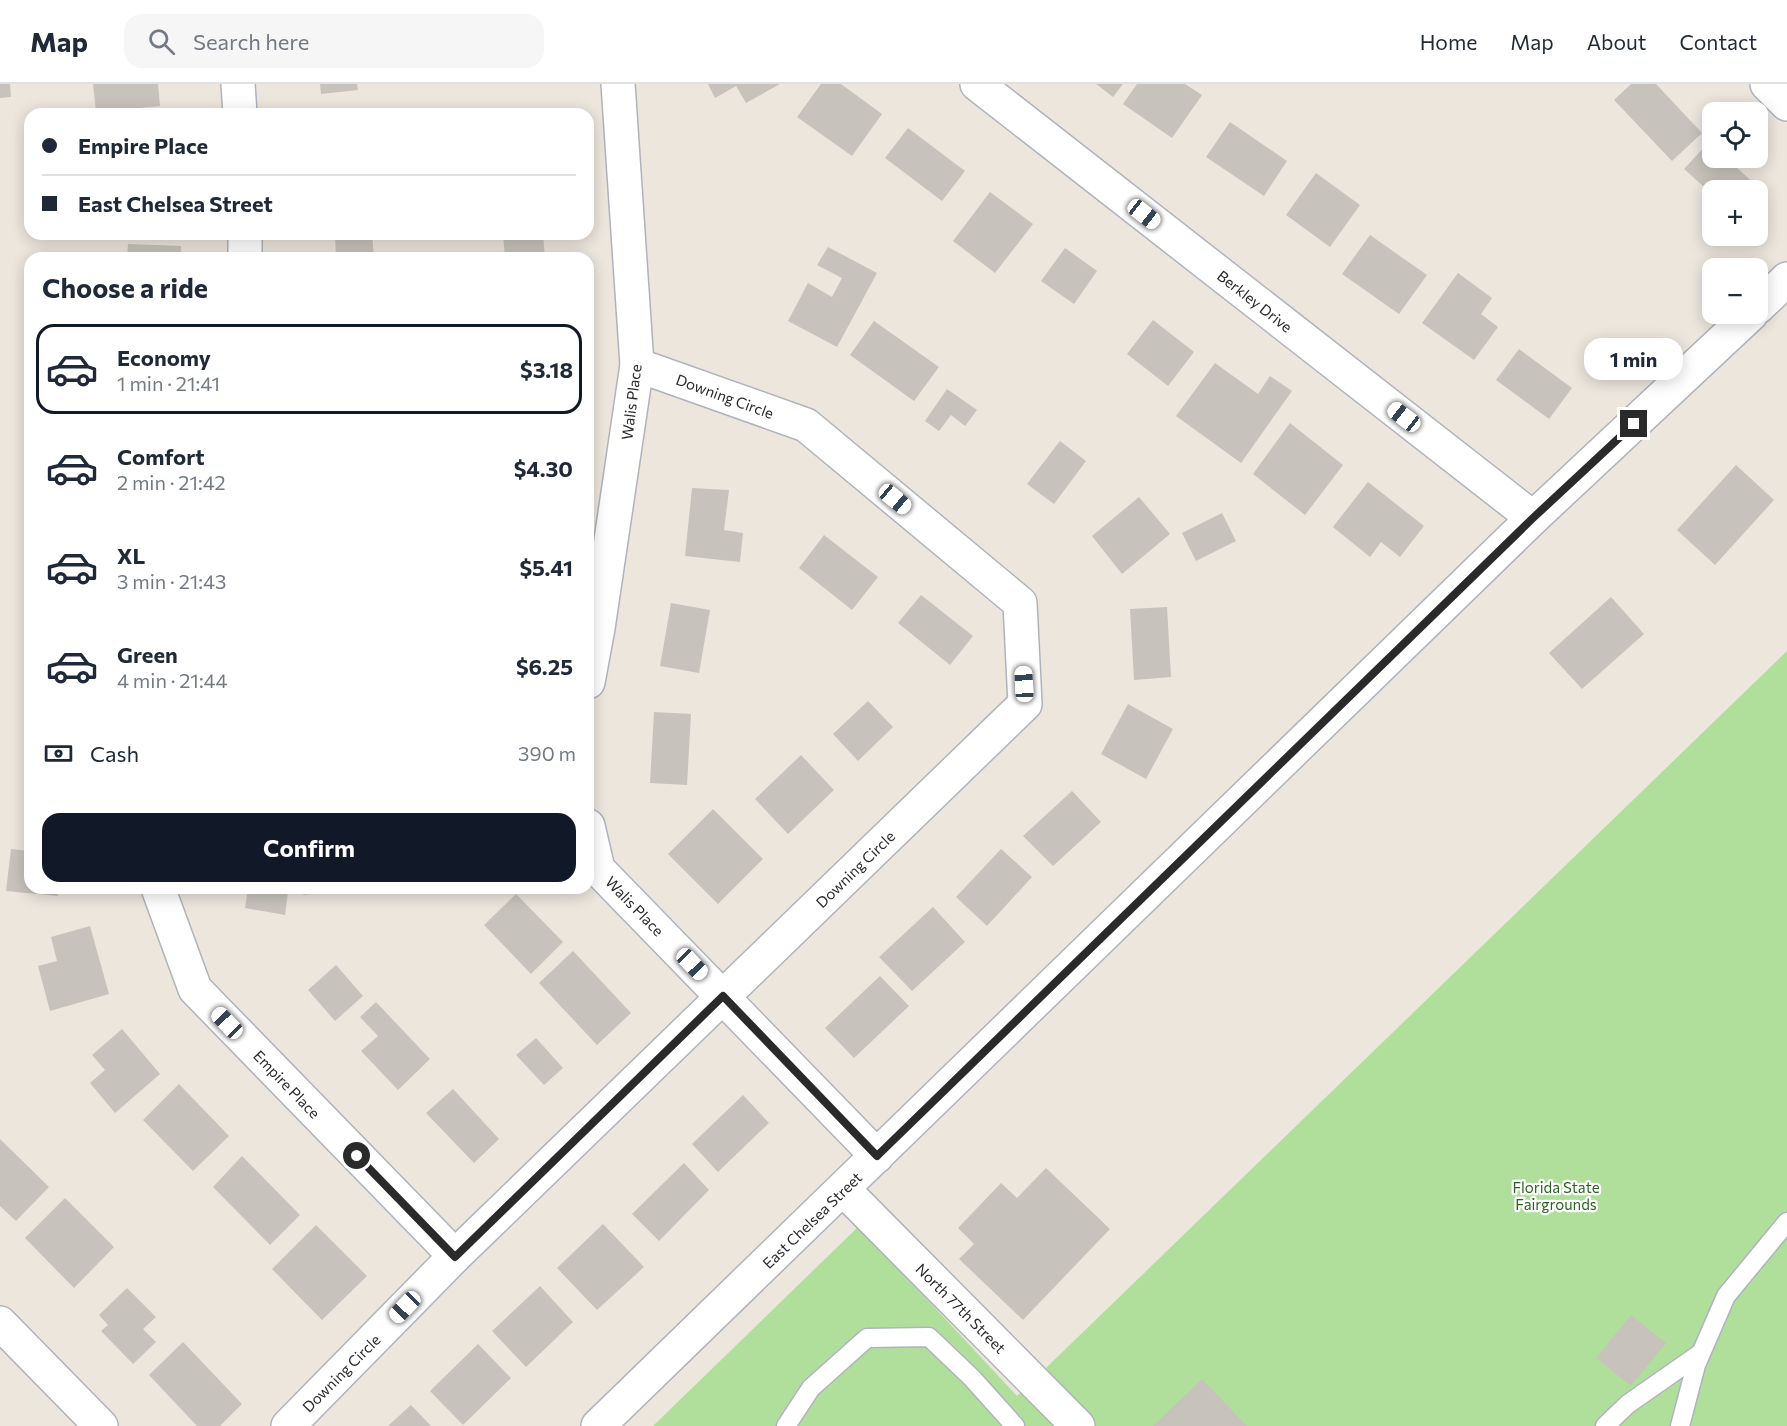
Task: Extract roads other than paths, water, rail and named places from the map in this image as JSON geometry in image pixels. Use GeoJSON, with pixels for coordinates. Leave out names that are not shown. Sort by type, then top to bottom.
{"type":"FeatureCollection","features":[{"type":"Feature","properties":{"kind":"street"},"geometry":{"type":"LineString","coordinates":[[238,84],[240,108]]}},
{"type":"Feature","properties":{"kind":"street","name":"Walis Place"},"geometry":{"type":"LineString","coordinates":[[594,650],[637,365],[618,84]]}},
{"type":"Feature","properties":{"kind":"street","name":"Berkley Drive"},"geometry":{"type":"LineString","coordinates":[[977,84],[1533,518]]}},
{"type":"Feature","properties":{"kind":"street"},"geometry":{"type":"LineString","coordinates":[[1767,84],[1787,104]]}},
{"type":"Feature","properties":{"kind":"street"},"geometry":{"type":"LineString","coordinates":[[1768,297],[1787,279]]}},
{"type":"Feature","properties":{"kind":"street","name":"East Chelsea Street"},"geometry":{"type":"LineString","coordinates":[[598,1426],[1533,518],[1740,324]]}},
{"type":"Feature","properties":{"kind":"street","name":"Downing Circle"},"geometry":{"type":"LineString","coordinates":[[288,1426],[455,1257],[1025,704],[1020,603],[806,425],[637,365]]}},
{"type":"Feature","properties":{"kind":"street","name":"Walis Place"},"geometry":{"type":"LineString","coordinates":[[594,852],[598,869],[877,1156]]}},
{"type":"Feature","properties":{"kind":"street","name":"Empire Place"},"geometry":{"type":"LineString","coordinates":[[160,894],[195,989],[455,1257]]}},
{"type":"Feature","properties":{"kind":"street","name":"North 77th Street"},"geometry":{"type":"LineString","coordinates":[[843,1190],[1078,1426]]}},
{"type":"Feature","properties":{"kind":"street"},"geometry":{"type":"LineString","coordinates":[[0,1323],[100,1426]]}},
{"type":"Feature","properties":{"kind":"lane"},"geometry":{"type":"LineString","coordinates":[[1680,1426],[1701,1353],[1726,1296],[1787,1222]]}},
{"type":"Feature","properties":{"kind":"lane"},"geometry":{"type":"LineString","coordinates":[[786,1426],[811,1388],[867,1338],[929,1337],[972,1378],[1015,1426]]}},
{"type":"Feature","properties":{"kind":"lane"},"geometry":{"type":"LineString","coordinates":[[1605,1426],[1628,1404],[1701,1353]]}},
{"type":"Feature","properties":{"kind":"park label","name":"Florida State Fairgrounds"},"geometry":{"type":"Point","coordinates":[1556,1196]}}]}
